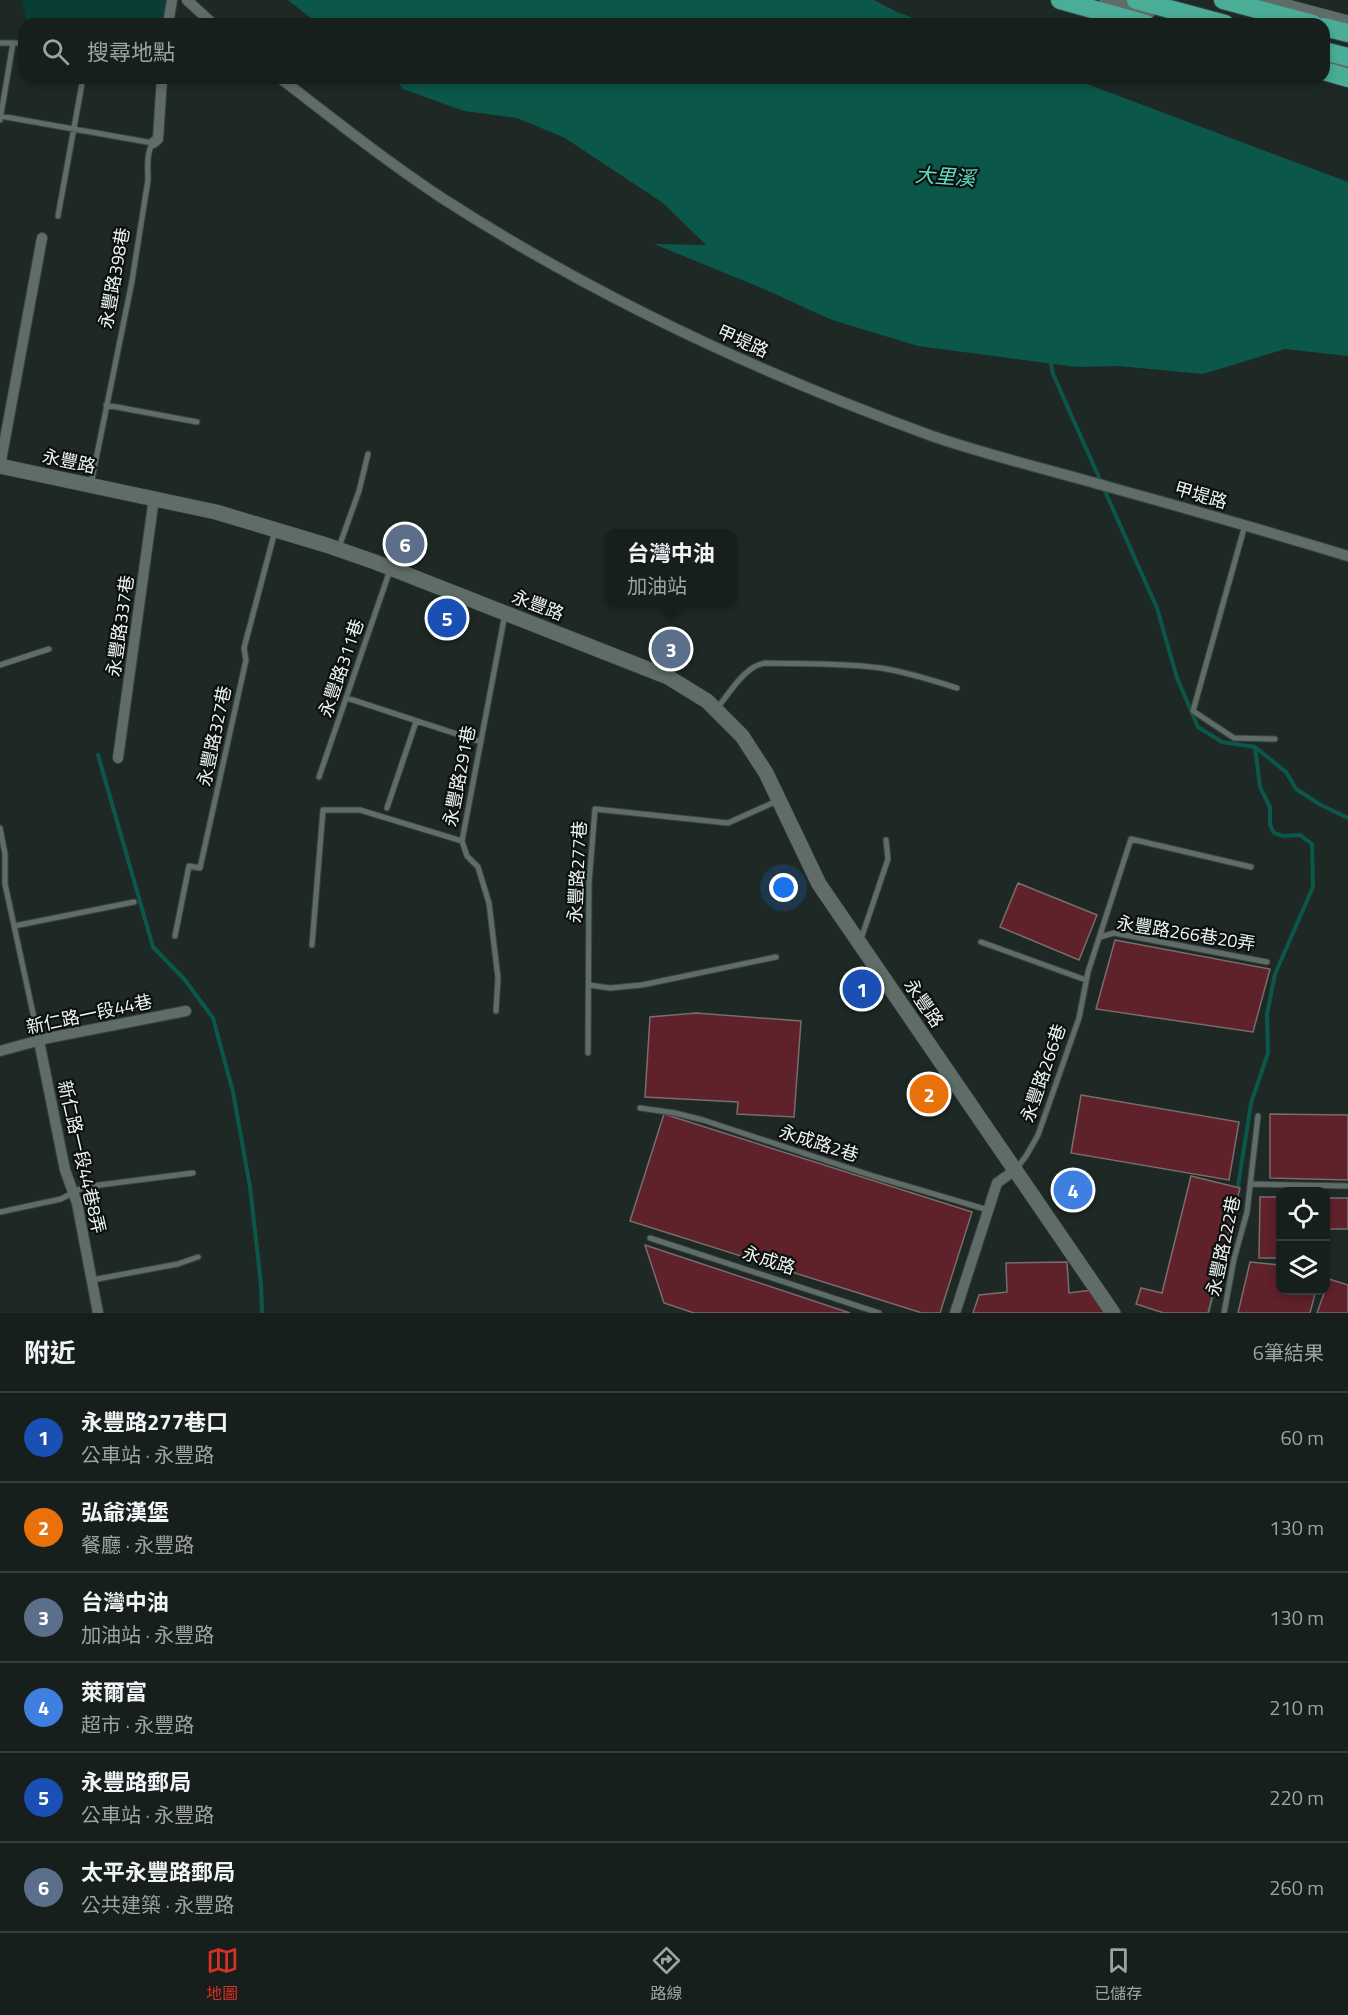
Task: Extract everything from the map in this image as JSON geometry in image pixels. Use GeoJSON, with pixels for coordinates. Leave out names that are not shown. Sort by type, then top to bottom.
{"type":"FeatureCollection","features":[{"type":"Feature","properties":{"kind":"highway"},"geometry":{"type":"LineString","coordinates":[[1060,0],[1124,18]]}},
{"type":"Feature","properties":{"kind":"highway"},"geometry":{"type":"LineString","coordinates":[[1136,0],[1203,18]]}},
{"type":"Feature","properties":{"kind":"highway"},"geometry":{"type":"LineString","coordinates":[[1223,0],[1290,18]]}},
{"type":"Feature","properties":{"kind":"highway"},"geometry":{"type":"LineString","coordinates":[[1330,28],[1348,33]]}},
{"type":"Feature","properties":{"kind":"highway"},"geometry":{"type":"LineString","coordinates":[[1330,52],[1348,57]]}},
{"type":"Feature","properties":{"kind":"highway"},"geometry":{"type":"LineString","coordinates":[[1330,73],[1348,78]]}},
{"type":"Feature","properties":{"kind":"street"},"geometry":{"type":"LineString","coordinates":[[169,18],[172,0]]}},
{"type":"Feature","properties":{"kind":"street"},"geometry":{"type":"LineString","coordinates":[[187,0],[206,18]]}},
{"type":"Feature","properties":{"kind":"street"},"geometry":{"type":"LineString","coordinates":[[1107,0],[1172,18]]}},
{"type":"Feature","properties":{"kind":"street"},"geometry":{"type":"LineString","coordinates":[[1261,0],[1329,18]]}},
{"type":"Feature","properties":{"kind":"street"},"geometry":{"type":"LineString","coordinates":[[1330,18],[1348,23]]}},
{"type":"Feature","properties":{"kind":"street"},"geometry":{"type":"LineString","coordinates":[[1330,63],[1348,68]]}},
{"type":"Feature","properties":{"kind":"street","name":"永豐路398巷"},"geometry":{"type":"LineString","coordinates":[[153,143],[158,139],[162,84]]}},
{"type":"Feature","properties":{"kind":"street","name":"甲堤路"},"geometry":{"type":"LineString","coordinates":[[287,84],[336,123],[441,197],[491,228],[620,302],[712,346],[859,408],[978,451],[1348,556]]}},
{"type":"Feature","properties":{"kind":"street"},"geometry":{"type":"LineString","coordinates":[[0,466],[42,238]]}},
{"type":"Feature","properties":{"kind":"street","name":"永豐路"},"geometry":{"type":"LineString","coordinates":[[0,466],[216,512],[338,549],[668,677],[696,693],[742,736],[766,773],[819,884],[1113,1313]]}},
{"type":"Feature","properties":{"kind":"street","name":"永豐路337巷"},"geometry":{"type":"LineString","coordinates":[[118,758],[154,498]]}},
{"type":"Feature","properties":{"kind":"street","name":"新仁路一段44巷"},"geometry":{"type":"LineString","coordinates":[[0,1051],[48,1038],[186,1011]]}},
{"type":"Feature","properties":{"kind":"street","name":"新仁路一段44巷8弄"},"geometry":{"type":"LineString","coordinates":[[39,1041],[65,1170],[73,1193],[98,1313]]}},
{"type":"Feature","properties":{"kind":"street"},"geometry":{"type":"LineString","coordinates":[[956,1313],[997,1183],[1015,1170]]}},
{"type":"Feature","properties":{"kind":"lane"},"geometry":{"type":"LineString","coordinates":[[0,43],[18,43]]}},
{"type":"Feature","properties":{"kind":"lane"},"geometry":{"type":"LineString","coordinates":[[13,43],[0,118],[153,143]]}},
{"type":"Feature","properties":{"kind":"lane"},"geometry":{"type":"LineString","coordinates":[[58,216],[82,84]]}},
{"type":"Feature","properties":{"kind":"lane","name":"永豐路398巷"},"geometry":{"type":"LineString","coordinates":[[90,485],[132,281],[148,180],[147,166],[150,146],[153,143]]}},
{"type":"Feature","properties":{"kind":"lane"},"geometry":{"type":"LineString","coordinates":[[106,405],[197,422]]}},
{"type":"Feature","properties":{"kind":"lane"},"geometry":{"type":"LineString","coordinates":[[338,549],[359,491],[368,454]]}},
{"type":"Feature","properties":{"kind":"lane","name":"甲堤路"},"geometry":{"type":"LineString","coordinates":[[1245,525],[1193,711],[1234,738],[1275,739]]}},
{"type":"Feature","properties":{"kind":"lane","name":"永豐路327巷"},"geometry":{"type":"LineString","coordinates":[[175,936],[189,866],[200,868],[246,660],[244,648],[276,529]]}},
{"type":"Feature","properties":{"kind":"lane","name":"永豐路311巷"},"geometry":{"type":"LineString","coordinates":[[319,777],[391,568]]}},
{"type":"Feature","properties":{"kind":"lane","name":"永豐路291巷"},"geometry":{"type":"LineString","coordinates":[[496,1011],[498,978],[489,903],[478,867],[467,856],[462,841],[505,613]]}},
{"type":"Feature","properties":{"kind":"lane"},"geometry":{"type":"LineString","coordinates":[[0,665],[49,649]]}},
{"type":"Feature","properties":{"kind":"lane"},"geometry":{"type":"LineString","coordinates":[[716,710],[746,674],[758,664],[766,663],[835,664],[881,668],[957,688]]}},
{"type":"Feature","properties":{"kind":"lane"},"geometry":{"type":"LineString","coordinates":[[346,698],[481,742]]}},
{"type":"Feature","properties":{"kind":"lane"},"geometry":{"type":"LineString","coordinates":[[387,808],[416,722]]}},
{"type":"Feature","properties":{"kind":"lane","name":"永豐路277巷"},"geometry":{"type":"LineString","coordinates":[[588,1053],[590,883],[595,809],[728,823],[778,800]]}},
{"type":"Feature","properties":{"kind":"lane"},"geometry":{"type":"LineString","coordinates":[[312,945],[323,810],[360,810],[462,841]]}},
{"type":"Feature","properties":{"kind":"lane"},"geometry":{"type":"LineString","coordinates":[[0,828],[5,854],[5,884],[39,1041]]}},
{"type":"Feature","properties":{"kind":"lane","name":"永豐路266巷"},"geometry":{"type":"LineString","coordinates":[[1015,1170],[1038,1135],[1079,1018],[1086,980],[1131,839],[1251,867]]}},
{"type":"Feature","properties":{"kind":"lane"},"geometry":{"type":"LineString","coordinates":[[859,944],[888,859],[886,840]]}},
{"type":"Feature","properties":{"kind":"lane"},"geometry":{"type":"LineString","coordinates":[[14,926],[134,902]]}},
{"type":"Feature","properties":{"kind":"lane","name":"永豐路266巷20弄"},"geometry":{"type":"LineString","coordinates":[[1100,937],[1114,933],[1267,962]]}},
{"type":"Feature","properties":{"kind":"lane"},"geometry":{"type":"LineString","coordinates":[[981,942],[1086,980]]}},
{"type":"Feature","properties":{"kind":"lane"},"geometry":{"type":"LineString","coordinates":[[589,985],[610,988],[642,985],[776,957]]}},
{"type":"Feature","properties":{"kind":"lane","name":"永成路2巷"},"geometry":{"type":"LineString","coordinates":[[640,1108],[703,1120],[873,1176],[988,1210]]}},
{"type":"Feature","properties":{"kind":"lane","name":"永豐路222巷"},"geometry":{"type":"LineString","coordinates":[[1224,1313],[1234,1259],[1247,1212],[1258,1116]]}},
{"type":"Feature","properties":{"kind":"lane"},"geometry":{"type":"LineString","coordinates":[[0,1212],[61,1199],[84,1187],[193,1173]]}},
{"type":"Feature","properties":{"kind":"lane","name":"永豐路222巷"},"geometry":{"type":"LineString","coordinates":[[1251,1184],[1348,1186]]}},
{"type":"Feature","properties":{"kind":"lane","name":"永成路"},"geometry":{"type":"LineString","coordinates":[[650,1238],[879,1313]]}},
{"type":"Feature","properties":{"kind":"lane"},"geometry":{"type":"LineString","coordinates":[[92,1280],[178,1264],[198,1257]]}},
{"type":"Feature","properties":{"kind":"shaded area"},"geometry":{"type":"Polygon","coordinates":[[[22,0],[164,0],[167,3],[164,18],[26,18],[22,0]]]}},
{"type":"Feature","properties":{"kind":"water"},"geometry":{"type":"Polygon","coordinates":[[[288,0],[874,0],[913,18],[310,18],[288,0]]]}},
{"type":"Feature","properties":{"kind":"water","name":"大里溪"},"geometry":{"type":"Polygon","coordinates":[[[399,84],[1087,84],[1348,182],[1348,356],[1285,349],[1203,374],[1118,366],[1077,367],[918,346],[832,320],[764,289],[654,244],[706,245],[663,203],[565,138],[517,118],[464,111],[403,89],[399,84]]]}},
{"type":"Feature","properties":{"kind":"building"},"geometry":{"type":"Polygon","coordinates":[[[1018,883],[1097,915],[1079,960],[1000,927],[1018,883]]]}},
{"type":"Feature","properties":{"kind":"building"},"geometry":{"type":"Polygon","coordinates":[[[1115,940],[1270,969],[1253,1032],[1096,1009],[1115,940]]]}},
{"type":"Feature","properties":{"kind":"building"},"geometry":{"type":"Polygon","coordinates":[[[696,1013],[801,1021],[794,1117],[737,1114],[738,1102],[645,1097],[650,1017],[696,1013]]]}},
{"type":"Feature","properties":{"kind":"building"},"geometry":{"type":"Polygon","coordinates":[[[1081,1095],[1239,1122],[1229,1180],[1071,1153],[1081,1095]]]}},
{"type":"Feature","properties":{"kind":"building"},"geometry":{"type":"Polygon","coordinates":[[[664,1114],[972,1212],[940,1313],[922,1313],[630,1221],[664,1114]]]}},
{"type":"Feature","properties":{"kind":"building"},"geometry":{"type":"Polygon","coordinates":[[[1270,1114],[1348,1115],[1348,1180],[1270,1178],[1270,1114]]]}},
{"type":"Feature","properties":{"kind":"building"},"geometry":{"type":"Polygon","coordinates":[[[1191,1176],[1240,1188],[1208,1313],[1164,1313],[1136,1304],[1141,1288],[1162,1293],[1191,1176]]]}},
{"type":"Feature","properties":{"kind":"building"},"geometry":{"type":"Polygon","coordinates":[[[1260,1197],[1276,1197],[1276,1258],[1259,1258],[1260,1197]]]}},
{"type":"Feature","properties":{"kind":"building"},"geometry":{"type":"Polygon","coordinates":[[[1330,1198],[1348,1198],[1348,1229],[1330,1229],[1330,1198]]]}},
{"type":"Feature","properties":{"kind":"building"},"geometry":{"type":"Polygon","coordinates":[[[645,1245],[850,1313],[694,1313],[664,1303],[645,1245]]]}},
{"type":"Feature","properties":{"kind":"building"},"geometry":{"type":"Polygon","coordinates":[[[1067,1262],[1069,1293],[1092,1290],[1108,1313],[973,1313],[979,1295],[1007,1292],[1006,1263],[1067,1262]]]}},
{"type":"Feature","properties":{"kind":"building"},"geometry":{"type":"Polygon","coordinates":[[[1250,1262],[1276,1265],[1276,1295],[1315,1295],[1310,1313],[1238,1313],[1250,1262]]]}},
{"type":"Feature","properties":{"kind":"building"},"geometry":{"type":"Polygon","coordinates":[[[1330,1279],[1348,1285],[1348,1313],[1317,1313],[1323,1295],[1330,1295],[1330,1279]]]}},
{"type":"Feature","properties":{"kind":"waterway"},"geometry":{"type":"LineString","coordinates":[[1050,359],[1053,374],[1101,482]]}},
{"type":"Feature","properties":{"kind":"waterway"},"geometry":{"type":"LineString","coordinates":[[1104,489],[1157,608],[1177,678],[1198,727],[1222,742],[1255,747],[1286,772],[1296,789],[1348,818]]}},
{"type":"Feature","properties":{"kind":"waterway"},"geometry":{"type":"LineString","coordinates":[[1237,1193],[1251,1103],[1268,1053],[1267,1014],[1275,974],[1313,887],[1312,844],[1300,835],[1283,836],[1274,833],[1270,825],[1270,807],[1260,787],[1255,747]]}},
{"type":"Feature","properties":{"kind":"waterway"},"geometry":{"type":"LineString","coordinates":[[98,755],[153,947],[185,980],[213,1018],[233,1092],[250,1187],[262,1313]]}},
{"type":"Feature","properties":{"kind":"waterway"},"geometry":{"type":"LineString","coordinates":[[1208,1313],[1229,1229]]}},
{"type":"Feature","properties":{"kind":"place","name":"太平永豐路郵局"},"geometry":{"type":"Point","coordinates":[405,544]}},
{"type":"Feature","properties":{"kind":"place","name":"永豐路郵局"},"geometry":{"type":"Point","coordinates":[447,618]}},
{"type":"Feature","properties":{"kind":"place","name":"台灣中油"},"geometry":{"type":"Point","coordinates":[671,649]}},
{"type":"Feature","properties":{"kind":"place","name":"永豐路277巷口"},"geometry":{"type":"Point","coordinates":[862,989]}},
{"type":"Feature","properties":{"kind":"place","name":"弘爺漢堡"},"geometry":{"type":"Point","coordinates":[929,1094]}},
{"type":"Feature","properties":{"kind":"place","name":"萊爾富"},"geometry":{"type":"Point","coordinates":[1073,1190]}}]}
